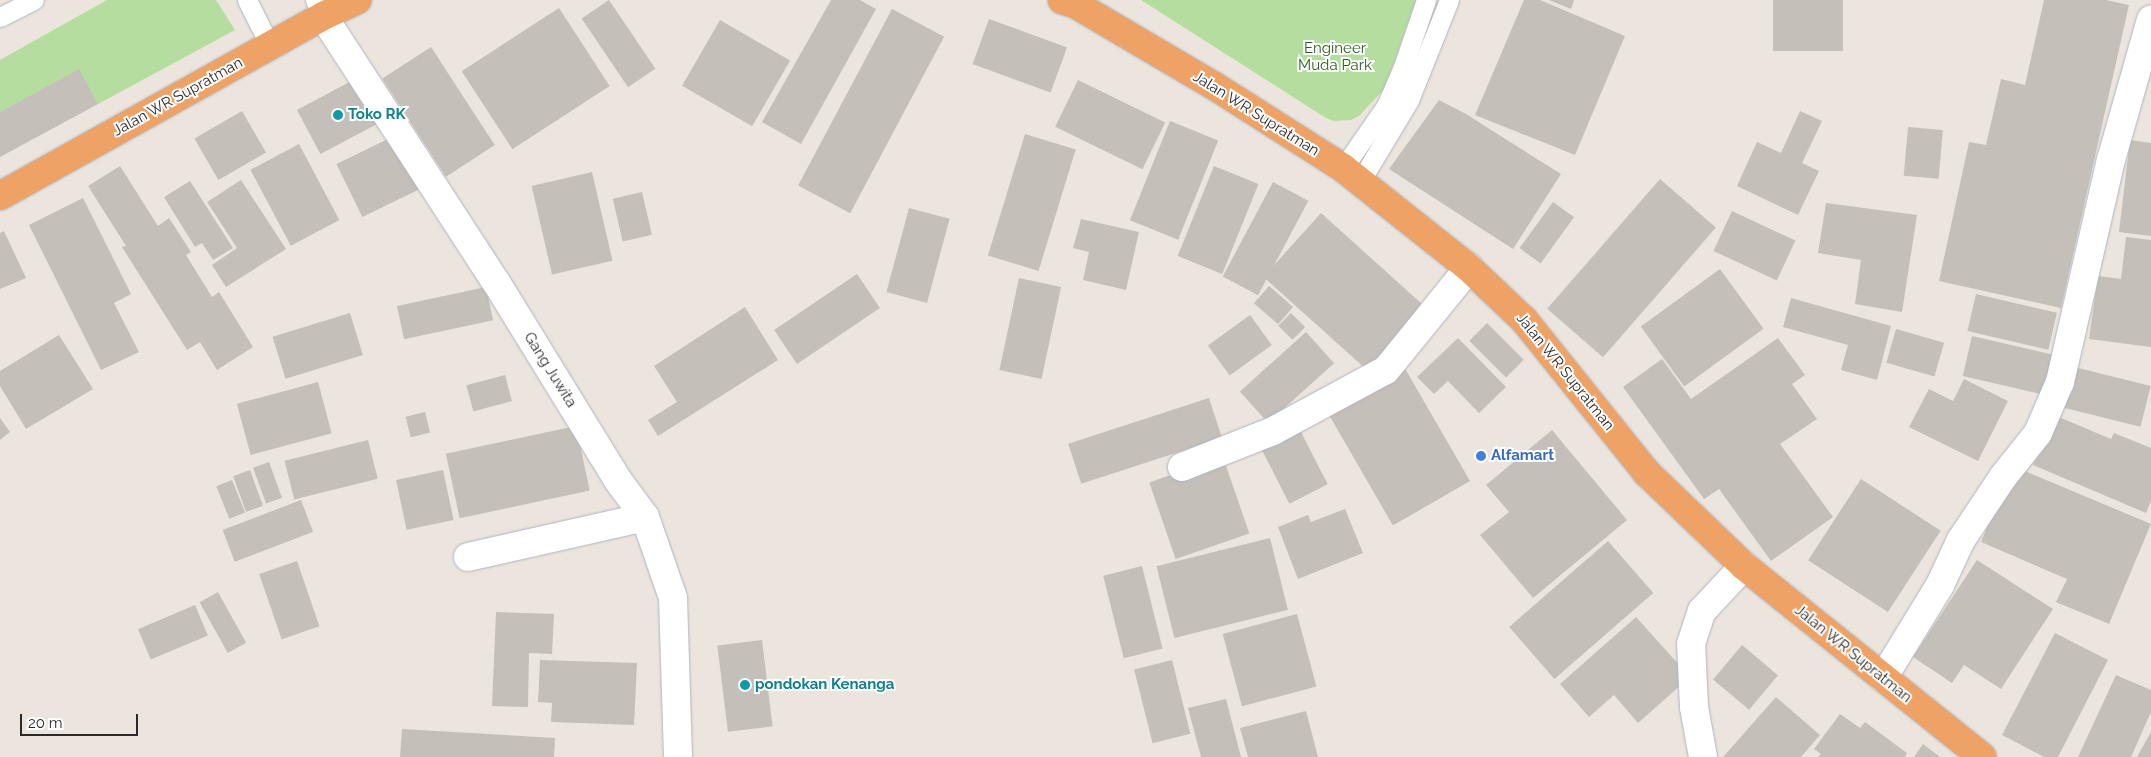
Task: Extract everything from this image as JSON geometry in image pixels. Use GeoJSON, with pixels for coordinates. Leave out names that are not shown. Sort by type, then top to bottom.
{"type":"FeatureCollection","features":[{"type":"Feature","properties":{"kind":"highway","name":"Jalan WR Supratman"},"geometry":{"type":"LineString","coordinates":[[0,196],[270,46],[319,8],[357,0]]}},
{"type":"Feature","properties":{"kind":"highway","name":"Jalan WR Supratman"},"geometry":{"type":"LineString","coordinates":[[1062,0],[1075,4],[1216,87],[1352,174],[1469,268],[1524,320],[1647,473],[1744,566],[1982,757]]}},
{"type":"Feature","properties":{"kind":"street","name":"Gang Juwita"},"geometry":{"type":"LineString","coordinates":[[319,8],[496,282],[617,479],[645,517],[673,598],[678,757]]}},
{"type":"Feature","properties":{"kind":"street"},"geometry":{"type":"LineString","coordinates":[[1883,678],[1940,585],[1961,540],[2003,478],[2038,433],[2060,382],[2112,160],[2151,20]]}},
{"type":"Feature","properties":{"kind":"street"},"geometry":{"type":"LineString","coordinates":[[1182,467],[1274,431],[1386,370],[1469,268]]}},
{"type":"Feature","properties":{"kind":"street"},"geometry":{"type":"LineString","coordinates":[[468,557],[645,517]]}},
{"type":"Feature","properties":{"kind":"street"},"geometry":{"type":"LineString","coordinates":[[1703,757],[1694,707],[1691,644],[1702,611],[1744,566]]}},
{"type":"Feature","properties":{"kind":"lane"},"geometry":{"type":"LineString","coordinates":[[0,17],[34,0]]}},
{"type":"Feature","properties":{"kind":"lane"},"geometry":{"type":"LineString","coordinates":[[247,0],[270,46]]}},
{"type":"Feature","properties":{"kind":"lane"},"geometry":{"type":"LineString","coordinates":[[1352,174],[1403,67],[1426,0]]}},
{"type":"Feature","properties":{"kind":"lane"},"geometry":{"type":"LineString","coordinates":[[1352,174],[1409,100],[1449,0]]}},
{"type":"Feature","properties":{"kind":"green space"},"geometry":{"type":"Polygon","coordinates":[[[107,0],[216,0],[235,30],[98,104],[78,70],[0,112],[0,60],[107,0]]]}},
{"type":"Feature","properties":{"kind":"green space","name":"Engineer Muda Park"},"geometry":{"type":"Polygon","coordinates":[[[1141,0],[1416,0],[1385,88],[1359,116],[1351,120],[1334,121],[1326,118],[1141,0]]]}},
{"type":"Feature","properties":{"kind":"building"},"geometry":{"type":"Polygon","coordinates":[[[609,0],[655,69],[628,87],[582,18],[609,0]]]}},
{"type":"Feature","properties":{"kind":"building"},"geometry":{"type":"Polygon","coordinates":[[[831,0],[860,0],[876,9],[801,144],[762,122],[831,0]]]}},
{"type":"Feature","properties":{"kind":"building"},"geometry":{"type":"Polygon","coordinates":[[[1524,0],[1540,0],[1625,36],[1575,155],[1475,115],[1524,0]]]}},
{"type":"Feature","properties":{"kind":"building"},"geometry":{"type":"Polygon","coordinates":[[[1549,0],[1574,0],[1571,9],[1549,0]]]}},
{"type":"Feature","properties":{"kind":"building"},"geometry":{"type":"Polygon","coordinates":[[[1773,0],[1843,0],[1843,51],[1773,51],[1773,0]]]}},
{"type":"Feature","properties":{"kind":"building"},"geometry":{"type":"Polygon","coordinates":[[[2044,0],[2106,0],[2129,5],[2061,308],[1939,281],[1969,142],[1986,145],[2001,79],[2025,85],[2044,0]]]}},
{"type":"Feature","properties":{"kind":"building"},"geometry":{"type":"Polygon","coordinates":[[[559,8],[610,86],[512,149],[462,71],[559,8]]]}},
{"type":"Feature","properties":{"kind":"building"},"geometry":{"type":"Polygon","coordinates":[[[892,9],[944,37],[850,213],[798,186],[892,9]]]}},
{"type":"Feature","properties":{"kind":"building"},"geometry":{"type":"Polygon","coordinates":[[[989,19],[1067,47],[1051,92],[973,64],[989,19]]]}},
{"type":"Feature","properties":{"kind":"building"},"geometry":{"type":"Polygon","coordinates":[[[720,20],[790,60],[752,126],[682,86],[720,20]]]}},
{"type":"Feature","properties":{"kind":"building"},"geometry":{"type":"Polygon","coordinates":[[[431,47],[495,145],[446,177],[382,79],[431,47]]]}},
{"type":"Feature","properties":{"kind":"building"},"geometry":{"type":"Polygon","coordinates":[[[79,69],[98,104],[0,157],[0,112],[79,69]]]}},
{"type":"Feature","properties":{"kind":"building","name":"Toko RK"},"geometry":{"type":"Polygon","coordinates":[[[357,78],[380,122],[320,154],[297,110],[357,78]]]}},
{"type":"Feature","properties":{"kind":"building"},"geometry":{"type":"Polygon","coordinates":[[[1078,80],[1165,123],[1142,169],[1055,127],[1078,80]]]}},
{"type":"Feature","properties":{"kind":"building"},"geometry":{"type":"Polygon","coordinates":[[[1439,100],[1466,114],[1561,174],[1513,249],[1389,169],[1439,100]]]}},
{"type":"Feature","properties":{"kind":"building"},"geometry":{"type":"Polygon","coordinates":[[[242,111],[266,153],[218,180],[194,138],[242,111]]]}},
{"type":"Feature","properties":{"kind":"building"},"geometry":{"type":"Polygon","coordinates":[[[1800,111],[1822,121],[1802,163],[1819,171],[1798,215],[1737,186],[1757,142],[1781,153],[1800,111]]]}},
{"type":"Feature","properties":{"kind":"building"},"geometry":{"type":"Polygon","coordinates":[[[1170,121],[1218,140],[1178,240],[1130,220],[1170,121]]]}},
{"type":"Feature","properties":{"kind":"building"},"geometry":{"type":"Polygon","coordinates":[[[1908,127],[1943,130],[1939,179],[1904,176],[1908,127]]]}},
{"type":"Feature","properties":{"kind":"building"},"geometry":{"type":"Polygon","coordinates":[[[1025,134],[1076,149],[1039,271],[988,255],[1025,134]]]}},
{"type":"Feature","properties":{"kind":"building"},"geometry":{"type":"Polygon","coordinates":[[[394,136],[420,189],[362,217],[336,164],[394,136]]]}},
{"type":"Feature","properties":{"kind":"building"},"geometry":{"type":"Polygon","coordinates":[[[2130,140],[2151,143],[2151,236],[2119,232],[2130,140]]]}},
{"type":"Feature","properties":{"kind":"building"},"geometry":{"type":"Polygon","coordinates":[[[299,144],[339,220],[291,246],[250,170],[299,144]]]}},
{"type":"Feature","properties":{"kind":"building"},"geometry":{"type":"Polygon","coordinates":[[[120,166],[158,226],[169,218],[191,252],[186,255],[212,297],[219,292],[253,347],[217,370],[200,342],[187,350],[122,247],[126,246],[88,186],[120,166]]]}},
{"type":"Feature","properties":{"kind":"building"},"geometry":{"type":"Polygon","coordinates":[[[1214,166],[1259,184],[1222,274],[1178,256],[1214,166]]]}},
{"type":"Feature","properties":{"kind":"building"},"geometry":{"type":"Polygon","coordinates":[[[592,172],[612,261],[552,275],[532,186],[592,172]]]}},
{"type":"Feature","properties":{"kind":"building"},"geometry":{"type":"Polygon","coordinates":[[[1660,179],[1716,228],[1603,357],[1547,309],[1660,179]]]}},
{"type":"Feature","properties":{"kind":"building"},"geometry":{"type":"Polygon","coordinates":[[[241,180],[286,249],[226,287],[212,265],[237,248],[207,202],[241,180]]]}},
{"type":"Feature","properties":{"kind":"building"},"geometry":{"type":"Polygon","coordinates":[[[190,181],[233,248],[213,260],[202,243],[195,247],[164,197],[190,181]]]}},
{"type":"Feature","properties":{"kind":"building"},"geometry":{"type":"Polygon","coordinates":[[[1273,182],[1308,201],[1258,295],[1223,276],[1273,182]]]}},
{"type":"Feature","properties":{"kind":"building"},"geometry":{"type":"Polygon","coordinates":[[[642,192],[652,235],[623,242],[613,199],[642,192]]]}},
{"type":"Feature","properties":{"kind":"building"},"geometry":{"type":"Polygon","coordinates":[[[83,198],[131,294],[114,303],[139,352],[101,370],[29,225],[83,198]]]}},
{"type":"Feature","properties":{"kind":"building"},"geometry":{"type":"Polygon","coordinates":[[[1553,202],[1574,217],[1541,263],[1519,248],[1553,202]]]}},
{"type":"Feature","properties":{"kind":"building"},"geometry":{"type":"Polygon","coordinates":[[[1826,203],[1917,215],[1902,312],[1855,304],[1861,260],[1818,253],[1826,203]]]}},
{"type":"Feature","properties":{"kind":"building"},"geometry":{"type":"Polygon","coordinates":[[[909,208],[950,219],[927,303],[886,292],[909,208]]]}},
{"type":"Feature","properties":{"kind":"building"},"geometry":{"type":"Polygon","coordinates":[[[1732,211],[1795,241],[1777,280],[1713,251],[1732,211]]]}},
{"type":"Feature","properties":{"kind":"building"},"geometry":{"type":"Polygon","coordinates":[[[1321,213],[1425,307],[1367,371],[1263,277],[1321,213]]]}},
{"type":"Feature","properties":{"kind":"building"},"geometry":{"type":"Polygon","coordinates":[[[1081,219],[1139,232],[1126,290],[1083,280],[1089,252],[1073,248],[1081,219]]]}},
{"type":"Feature","properties":{"kind":"building"},"geometry":{"type":"Polygon","coordinates":[[[4,231],[26,278],[0,289],[0,233],[4,231]]]}},
{"type":"Feature","properties":{"kind":"building"},"geometry":{"type":"Polygon","coordinates":[[[2126,237],[2151,240],[2151,347],[2089,339],[2098,276],[2121,279],[2126,237]]]}},
{"type":"Feature","properties":{"kind":"building"},"geometry":{"type":"Polygon","coordinates":[[[1720,269],[1763,329],[1684,386],[1641,327],[1720,269]]]}},
{"type":"Feature","properties":{"kind":"building"},"geometry":{"type":"Polygon","coordinates":[[[857,274],[880,308],[797,364],[774,330],[857,274]]]}},
{"type":"Feature","properties":{"kind":"building"},"geometry":{"type":"Polygon","coordinates":[[[1019,278],[1061,287],[1042,379],[999,370],[1019,278]]]}},
{"type":"Feature","properties":{"kind":"building"},"geometry":{"type":"Polygon","coordinates":[[[1269,286],[1293,307],[1278,324],[1254,303],[1269,286]]]}},
{"type":"Feature","properties":{"kind":"building"},"geometry":{"type":"Polygon","coordinates":[[[486,287],[493,320],[404,339],[397,306],[486,287]]]}},
{"type":"Feature","properties":{"kind":"building"},"geometry":{"type":"Polygon","coordinates":[[[1976,294],[2057,313],[2048,350],[1967,331],[1976,294]]]}},
{"type":"Feature","properties":{"kind":"building"},"geometry":{"type":"Polygon","coordinates":[[[1791,298],[1891,326],[1877,380],[1841,370],[1848,345],[1783,327],[1791,298]]]}},
{"type":"Feature","properties":{"kind":"building"},"geometry":{"type":"Polygon","coordinates":[[[745,307],[778,360],[658,436],[648,420],[677,402],[654,366],[745,307]]]}},
{"type":"Feature","properties":{"kind":"building"},"geometry":{"type":"Polygon","coordinates":[[[350,313],[363,355],[285,379],[273,337],[350,313]]]}},
{"type":"Feature","properties":{"kind":"building"},"geometry":{"type":"Polygon","coordinates":[[[1291,313],[1305,327],[1292,340],[1278,326],[1291,313]]]}},
{"type":"Feature","properties":{"kind":"building"},"geometry":{"type":"Polygon","coordinates":[[[1250,315],[1272,345],[1230,375],[1208,346],[1250,315]]]}},
{"type":"Feature","properties":{"kind":"building"},"geometry":{"type":"Polygon","coordinates":[[[1487,323],[1524,360],[1506,377],[1469,341],[1487,323]]]}},
{"type":"Feature","properties":{"kind":"building"},"geometry":{"type":"Polygon","coordinates":[[[1896,329],[1944,343],[1934,376],[1886,363],[1896,329]]]}},
{"type":"Feature","properties":{"kind":"building"},"geometry":{"type":"Polygon","coordinates":[[[1306,332],[1334,363],[1268,423],[1240,392],[1306,332]]]}},
{"type":"Feature","properties":{"kind":"building"},"geometry":{"type":"Polygon","coordinates":[[[59,335],[93,389],[26,429],[0,386],[0,371],[59,335]]]}},
{"type":"Feature","properties":{"kind":"building"},"geometry":{"type":"Polygon","coordinates":[[[1972,336],[2053,355],[2044,395],[1963,376],[1972,336]]]}},
{"type":"Feature","properties":{"kind":"building"},"geometry":{"type":"Polygon","coordinates":[[[1458,338],[1506,387],[1479,413],[1448,381],[1434,394],[1417,377],[1458,338]]]}},
{"type":"Feature","properties":{"kind":"building"},"geometry":{"type":"Polygon","coordinates":[[[1778,338],[1805,375],[1792,384],[1817,419],[1780,444],[1833,517],[1771,561],[1719,489],[1704,499],[1623,387],[1662,359],[1691,399],[1778,338]]]}},
{"type":"Feature","properties":{"kind":"building"},"geometry":{"type":"Polygon","coordinates":[[[1403,365],[1470,481],[1393,526],[1326,410],[1403,365]]]}},
{"type":"Feature","properties":{"kind":"building"},"geometry":{"type":"Polygon","coordinates":[[[2074,367],[2151,386],[2140,427],[2064,408],[2074,367]]]}},
{"type":"Feature","properties":{"kind":"building"},"geometry":{"type":"Polygon","coordinates":[[[505,375],[512,401],[473,411],[466,385],[505,375]]]}},
{"type":"Feature","properties":{"kind":"building"},"geometry":{"type":"Polygon","coordinates":[[[1964,379],[2008,401],[1978,461],[1909,427],[1929,389],[1953,401],[1964,379]]]}},
{"type":"Feature","properties":{"kind":"building"},"geometry":{"type":"Polygon","coordinates":[[[318,382],[332,433],[251,455],[237,404],[318,382]]]}},
{"type":"Feature","properties":{"kind":"building"},"geometry":{"type":"Polygon","coordinates":[[[1209,398],[1222,438],[1081,484],[1068,444],[1209,398]]]}},
{"type":"Feature","properties":{"kind":"building"},"geometry":{"type":"Polygon","coordinates":[[[425,412],[430,432],[411,437],[406,417],[425,412]]]}},
{"type":"Feature","properties":{"kind":"building"},"geometry":{"type":"Polygon","coordinates":[[[2054,415],[2111,439],[2114,433],[2151,448],[2151,501],[2146,513],[2033,465],[2054,415]]]}},
{"type":"Feature","properties":{"kind":"building"},"geometry":{"type":"Polygon","coordinates":[[[0,418],[10,432],[0,440],[0,418]]]}},
{"type":"Feature","properties":{"kind":"building"},"geometry":{"type":"Polygon","coordinates":[[[576,426],[590,491],[460,518],[446,454],[576,426]]]}},
{"type":"Feature","properties":{"kind":"building"},"geometry":{"type":"Polygon","coordinates":[[[1300,430],[1328,484],[1289,504],[1262,450],[1300,430]]]}},
{"type":"Feature","properties":{"kind":"building"},"geometry":{"type":"Polygon","coordinates":[[[1552,430],[1627,520],[1533,598],[1480,535],[1509,512],[1486,485],[1552,430]]]}},
{"type":"Feature","properties":{"kind":"building"},"geometry":{"type":"Polygon","coordinates":[[[368,440],[378,479],[294,500],[285,461],[368,440]]]}},
{"type":"Feature","properties":{"kind":"building"},"geometry":{"type":"Polygon","coordinates":[[[1223,457],[1249,534],[1176,559],[1149,482],[1223,457]]]}},
{"type":"Feature","properties":{"kind":"building"},"geometry":{"type":"Polygon","coordinates":[[[269,462],[282,498],[266,504],[253,468],[269,462]]]}},
{"type":"Feature","properties":{"kind":"building"},"geometry":{"type":"Polygon","coordinates":[[[2013,466],[2151,524],[2109,624],[2056,602],[2067,579],[1981,542],[2013,466]]]}},
{"type":"Feature","properties":{"kind":"building"},"geometry":{"type":"Polygon","coordinates":[[[250,470],[263,506],[246,512],[233,476],[250,470]]]}},
{"type":"Feature","properties":{"kind":"building"},"geometry":{"type":"Polygon","coordinates":[[[443,470],[454,520],[407,530],[396,480],[443,470]]]}},
{"type":"Feature","properties":{"kind":"building"},"geometry":{"type":"Polygon","coordinates":[[[1861,479],[1941,531],[1888,612],[1808,560],[1861,479]]]}},
{"type":"Feature","properties":{"kind":"building"},"geometry":{"type":"Polygon","coordinates":[[[232,480],[245,512],[229,519],[216,486],[232,480]]]}},
{"type":"Feature","properties":{"kind":"building"},"geometry":{"type":"Polygon","coordinates":[[[301,500],[313,532],[235,562],[223,530],[301,500]]]}},
{"type":"Feature","properties":{"kind":"building"},"geometry":{"type":"Polygon","coordinates":[[[1345,509],[1363,553],[1298,579],[1278,527],[1308,515],[1311,522],[1345,509]]]}},
{"type":"Feature","properties":{"kind":"building"},"geometry":{"type":"Polygon","coordinates":[[[1270,538],[1288,610],[1174,638],[1156,566],[1270,538]]]}},
{"type":"Feature","properties":{"kind":"building"},"geometry":{"type":"Polygon","coordinates":[[[1608,541],[1653,593],[1554,679],[1509,627],[1608,541]]]}},
{"type":"Feature","properties":{"kind":"building"},"geometry":{"type":"Polygon","coordinates":[[[1977,560],[2053,609],[2001,689],[1964,665],[1952,683],[1913,657],[1977,560]]]}},
{"type":"Feature","properties":{"kind":"building"},"geometry":{"type":"Polygon","coordinates":[[[297,561],[319,626],[282,639],[259,574],[297,561]]]}},
{"type":"Feature","properties":{"kind":"building"},"geometry":{"type":"Polygon","coordinates":[[[1142,566],[1163,648],[1124,658],[1103,576],[1142,566]]]}},
{"type":"Feature","properties":{"kind":"building"},"geometry":{"type":"Polygon","coordinates":[[[218,592],[246,643],[228,653],[200,602],[218,592]]]}},
{"type":"Feature","properties":{"kind":"building"},"geometry":{"type":"Polygon","coordinates":[[[195,605],[208,635],[151,660],[138,629],[195,605]]]}},
{"type":"Feature","properties":{"kind":"building"},"geometry":{"type":"Polygon","coordinates":[[[496,612],[554,614],[552,654],[529,653],[528,707],[492,706],[496,612]]]}},
{"type":"Feature","properties":{"kind":"building"},"geometry":{"type":"Polygon","coordinates":[[[1297,614],[1316,686],[1242,706],[1223,634],[1297,614]]]}},
{"type":"Feature","properties":{"kind":"building"},"geometry":{"type":"Polygon","coordinates":[[[1636,617],[1690,677],[1638,723],[1614,695],[1589,717],[1560,684],[1636,617]]]}},
{"type":"Feature","properties":{"kind":"building"},"geometry":{"type":"Polygon","coordinates":[[[2055,633],[2108,660],[2058,757],[2044,757],[2002,735],[2055,633]]]}},
{"type":"Feature","properties":{"kind":"building","name":"pondokan Kenanga"},"geometry":{"type":"Polygon","coordinates":[[[762,640],[773,726],[728,732],[717,645],[762,640]]]}},
{"type":"Feature","properties":{"kind":"building"},"geometry":{"type":"Polygon","coordinates":[[[1742,645],[1778,675],[1749,710],[1713,679],[1742,645]]]}},
{"type":"Feature","properties":{"kind":"building"},"geometry":{"type":"Polygon","coordinates":[[[540,660],[637,663],[634,725],[551,722],[552,703],[538,702],[540,660]]]}},
{"type":"Feature","properties":{"kind":"building"},"geometry":{"type":"Polygon","coordinates":[[[1172,660],[1190,734],[1153,743],[1134,669],[1172,660]]]}},
{"type":"Feature","properties":{"kind":"building"},"geometry":{"type":"Polygon","coordinates":[[[2116,675],[2151,690],[2151,712],[2131,757],[2078,757],[2116,675]]]}},
{"type":"Feature","properties":{"kind":"building"},"geometry":{"type":"Polygon","coordinates":[[[1776,697],[1820,735],[1801,757],[1723,757],[1776,697]]]}},
{"type":"Feature","properties":{"kind":"building"},"geometry":{"type":"Polygon","coordinates":[[[1226,699],[1241,757],[1201,757],[1188,708],[1226,699]]]}},
{"type":"Feature","properties":{"kind":"building"},"geometry":{"type":"Polygon","coordinates":[[[1306,711],[1318,757],[1248,757],[1240,728],[1306,711]]]}},
{"type":"Feature","properties":{"kind":"building"},"geometry":{"type":"Polygon","coordinates":[[[1840,714],[1860,728],[1865,722],[1907,753],[1905,757],[1818,757],[1821,754],[1814,749],[1840,714]]]}},
{"type":"Feature","properties":{"kind":"building"},"geometry":{"type":"Polygon","coordinates":[[[402,729],[555,738],[554,757],[400,757],[402,729]]]}},
{"type":"Feature","properties":{"kind":"building"},"geometry":{"type":"Polygon","coordinates":[[[2151,732],[2151,757],[2137,757],[2151,732]]]}},
{"type":"Feature","properties":{"kind":"building"},"geometry":{"type":"Polygon","coordinates":[[[1923,744],[1940,757],[1914,757],[1923,744]]]}},
{"type":"Feature","properties":{"kind":"place","name":"Toko RK"},"geometry":{"type":"Point","coordinates":[338,115]}},
{"type":"Feature","properties":{"kind":"place","name":"Alfamart"},"geometry":{"type":"Point","coordinates":[1481,456]}},
{"type":"Feature","properties":{"kind":"place","name":"pondokan Kenanga"},"geometry":{"type":"Point","coordinates":[745,685]}}]}
